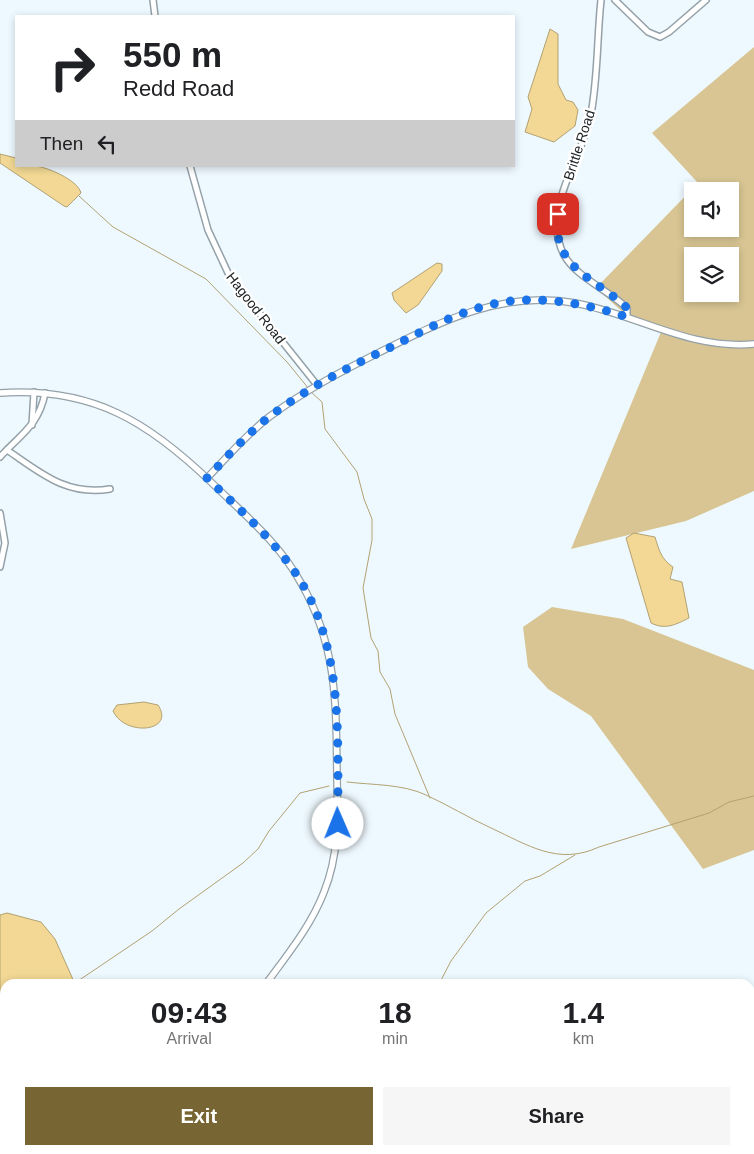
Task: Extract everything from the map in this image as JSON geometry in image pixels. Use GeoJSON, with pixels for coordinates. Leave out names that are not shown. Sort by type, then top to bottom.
{"type":"FeatureCollection","features":[{"type":"Feature","properties":{"kind":"street"},"geometry":{"type":"LineString","coordinates":[[153,0],[155,15]]}},
{"type":"Feature","properties":{"kind":"street","name":"Brittle Road"},"geometry":{"type":"LineString","coordinates":[[601,0],[591,116],[568,178],[558,214],[557,228],[559,242],[568,261],[577,272],[616,297],[627,308],[627,317]]}},
{"type":"Feature","properties":{"kind":"street"},"geometry":{"type":"LineString","coordinates":[[615,0],[648,32],[660,36],[669,32],[706,0]]}},
{"type":"Feature","properties":{"kind":"street","name":"Hagood Road"},"geometry":{"type":"LineString","coordinates":[[190,167],[208,230],[229,275],[317,385]]}},
{"type":"Feature","properties":{"kind":"street"},"geometry":{"type":"LineString","coordinates":[[207,478],[268,418],[317,385],[439,323],[490,305],[520,301],[552,301],[601,308],[666,333],[694,340],[730,345],[754,344]]}},
{"type":"Feature","properties":{"kind":"street"},"geometry":{"type":"LineString","coordinates":[[0,392],[45,393],[91,402],[132,419],[160,436],[207,478],[269,540],[300,581],[323,629],[334,676],[337,727],[338,824],[332,868],[325,891],[310,922],[270,979]]}},
{"type":"Feature","properties":{"kind":"street"},"geometry":{"type":"LineString","coordinates":[[32,426],[34,392]]}},
{"type":"Feature","properties":{"kind":"street"},"geometry":{"type":"LineString","coordinates":[[0,457],[32,426],[41,412],[45,393]]}},
{"type":"Feature","properties":{"kind":"street"},"geometry":{"type":"LineString","coordinates":[[7,450],[62,486],[93,490],[110,488]]}},
{"type":"Feature","properties":{"kind":"street"},"geometry":{"type":"LineString","coordinates":[[0,513],[5,543],[0,567]]}},
{"type":"Feature","properties":{"kind":"shaded area"},"geometry":{"type":"Polygon","coordinates":[[[550,29],[558,34],[558,84],[566,100],[573,102],[578,110],[575,126],[554,142],[525,132],[532,109],[528,97],[550,29]]]}},
{"type":"Feature","properties":{"kind":"shaded area"},"geometry":{"type":"Polygon","coordinates":[[[754,47],[754,491],[686,521],[571,549],[661,332],[627,316],[596,288],[684,197],[684,237],[739,237],[739,182],[697,182],[652,133],[754,47]]]}},
{"type":"Feature","properties":{"kind":"shaded area"},"geometry":{"type":"Polygon","coordinates":[[[0,154],[15,158],[15,167],[46,168],[70,180],[81,193],[67,207],[64,206],[0,163],[0,154]]]}},
{"type":"Feature","properties":{"kind":"shaded area"},"geometry":{"type":"Polygon","coordinates":[[[437,263],[442,264],[442,271],[418,305],[406,313],[394,300],[392,293],[437,263]]]}},
{"type":"Feature","properties":{"kind":"shaded area"},"geometry":{"type":"Polygon","coordinates":[[[634,533],[655,537],[663,557],[673,567],[670,579],[682,582],[689,618],[670,626],[651,623],[626,538],[634,533]]]}},
{"type":"Feature","properties":{"kind":"shaded area"},"geometry":{"type":"Polygon","coordinates":[[[552,607],[623,619],[754,670],[754,850],[703,869],[591,716],[548,689],[528,667],[523,627],[552,607]]]}},
{"type":"Feature","properties":{"kind":"shaded area"},"geometry":{"type":"Polygon","coordinates":[[[144,702],[158,705],[162,714],[160,721],[155,726],[137,728],[128,725],[119,719],[113,711],[117,705],[144,702]]]}},
{"type":"Feature","properties":{"kind":"shaded area"},"geometry":{"type":"Polygon","coordinates":[[[7,913],[41,922],[55,939],[73,979],[0,979],[0,915],[7,913]]]}},
{"type":"Feature","properties":{"kind":"waterway"},"geometry":{"type":"LineString","coordinates":[[79,196],[113,227],[206,279],[287,362],[309,389]]}},
{"type":"Feature","properties":{"kind":"waterway"},"geometry":{"type":"LineString","coordinates":[[311,392],[322,402],[325,429],[357,472],[364,499],[372,519],[372,540],[363,588],[371,638],[378,651],[380,672],[390,689],[395,714],[430,798]]}},
{"type":"Feature","properties":{"kind":"waterway"},"geometry":{"type":"LineString","coordinates":[[347,782],[417,791],[531,846],[557,854],[584,852],[709,813],[729,802],[754,796]]}},
{"type":"Feature","properties":{"kind":"waterway"},"geometry":{"type":"LineString","coordinates":[[81,979],[152,931],[243,863],[258,849],[269,831],[300,793],[329,786]]}},
{"type":"Feature","properties":{"kind":"waterway"},"geometry":{"type":"LineString","coordinates":[[442,979],[451,961],[486,913],[525,881],[540,876],[575,855]]}},
{"type":"Feature","properties":{"kind":"route"},"geometry":{"type":"LineString","coordinates":[[338,824],[337,727],[334,676],[323,629],[311,601],[287,561],[256,526],[207,478],[268,418],[304,393],[358,363],[462,313],[490,305],[532,300],[573,303],[601,308],[627,317],[627,308],[616,297],[577,272],[568,261],[559,242],[558,214]]}}]}
